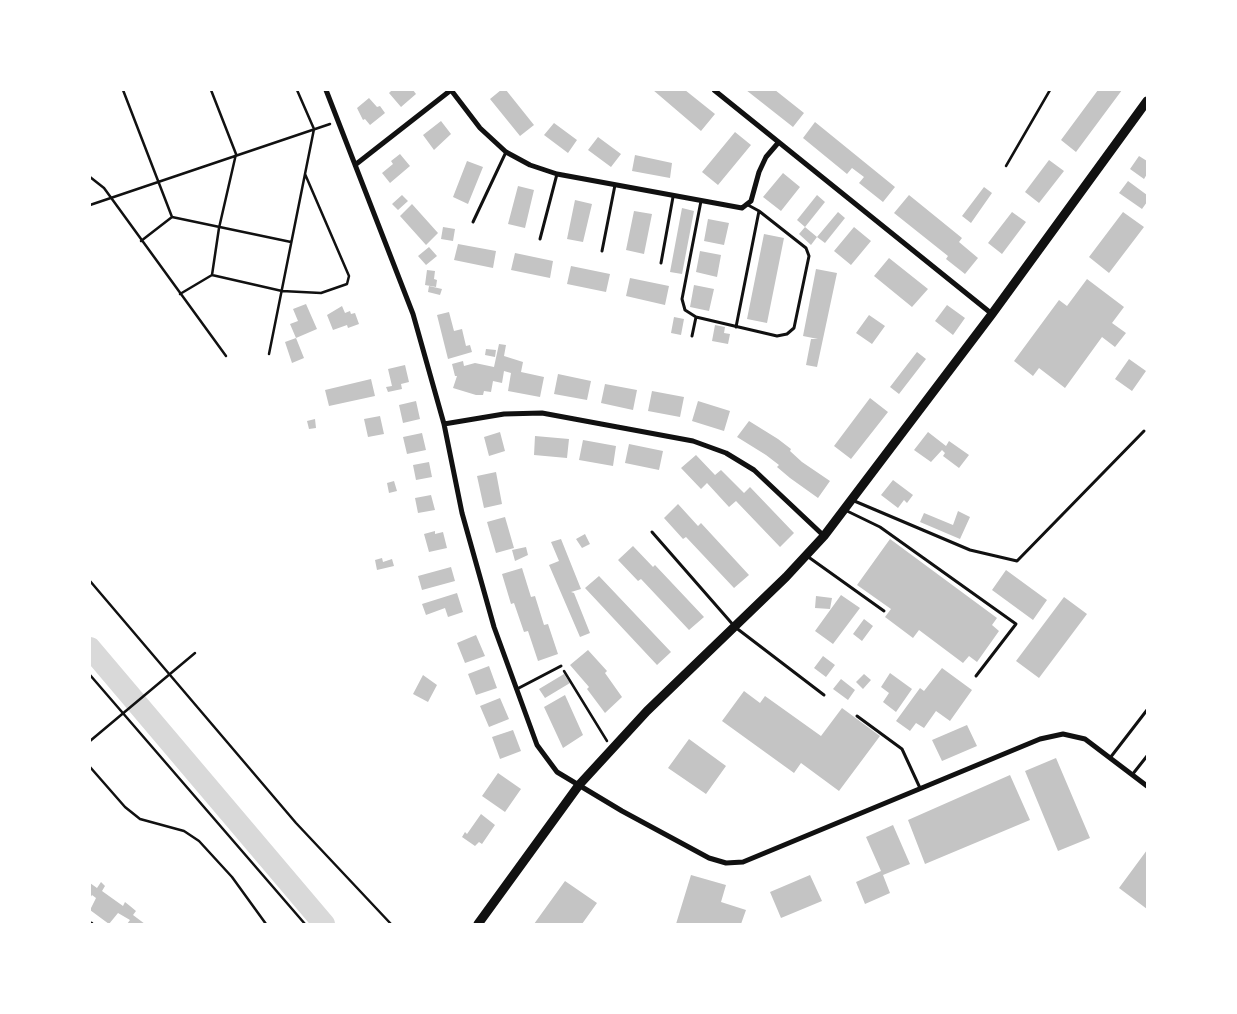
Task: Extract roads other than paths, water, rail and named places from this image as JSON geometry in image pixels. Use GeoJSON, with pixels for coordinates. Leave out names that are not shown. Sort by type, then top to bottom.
{"type":"FeatureCollection","features":[{"type":"Feature","properties":{"kind":"main road"},"geometry":{"type":"LineString","coordinates":[[478,924],[579,785],[612,749],[824,536],[992,314],[1147,101]]}},
{"type":"Feature","properties":{"kind":"street"},"geometry":{"type":"LineString","coordinates":[[326,90],[413,314],[444,424],[462,513],[479,580],[537,745],[544,757],[557,772],[709,858],[726,863],[743,862],[1040,740],[1063,734],[1084,740],[1147,786]]}},
{"type":"Feature","properties":{"kind":"street"},"geometry":{"type":"LineString","coordinates":[[355,165],[451,90],[480,128],[506,152],[530,165],[557,174],[673,197],[742,208],[748,205],[766,157],[778,143]]}},
{"type":"Feature","properties":{"kind":"street"},"geometry":{"type":"LineString","coordinates":[[714,90],[992,314]]}},
{"type":"Feature","properties":{"kind":"street"},"geometry":{"type":"LineString","coordinates":[[444,424],[504,414],[542,413],[693,441],[726,453],[754,470],[824,536]]}},
{"type":"Feature","properties":{"kind":"lane"},"geometry":{"type":"LineString","coordinates":[[473,222],[506,152]]}},
{"type":"Feature","properties":{"kind":"lane"},"geometry":{"type":"LineString","coordinates":[[540,239],[557,174]]}},
{"type":"Feature","properties":{"kind":"lane"},"geometry":{"type":"LineString","coordinates":[[602,252],[615,185]]}},
{"type":"Feature","properties":{"kind":"lane"},"geometry":{"type":"LineString","coordinates":[[660,263],[673,197]]}},
{"type":"Feature","properties":{"kind":"lane"},"geometry":{"type":"LineString","coordinates":[[701,201],[682,299],[685,310],[696,318],[777,336],[787,334],[794,328],[809,256],[806,248],[759,211],[748,205]]}},
{"type":"Feature","properties":{"kind":"lane"},"geometry":{"type":"LineString","coordinates":[[736,327],[759,211]]}},
{"type":"Feature","properties":{"kind":"lane"},"geometry":{"type":"LineString","coordinates":[[692,336],[696,318]]}},
{"type":"Feature","properties":{"kind":"lane"},"geometry":{"type":"LineString","coordinates":[[852,500],[970,550],[1017,562],[1144,431]]}},
{"type":"Feature","properties":{"kind":"lane"},"geometry":{"type":"LineString","coordinates":[[845,510],[880,527],[1016,624],[976,676]]}},
{"type":"Feature","properties":{"kind":"lane"},"geometry":{"type":"LineString","coordinates":[[652,532],[735,627],[824,695]]}},
{"type":"Feature","properties":{"kind":"lane"},"geometry":{"type":"LineString","coordinates":[[806,555],[884,610]]}},
{"type":"Feature","properties":{"kind":"lane"},"geometry":{"type":"LineString","coordinates":[[518,689],[561,666]]}},
{"type":"Feature","properties":{"kind":"lane"},"geometry":{"type":"LineString","coordinates":[[1110,758],[1147,710]]}},
{"type":"Feature","properties":{"kind":"lane"},"geometry":{"type":"LineString","coordinates":[[857,716],[902,749],[921,789]]}},
{"type":"Feature","properties":{"kind":"lane"},"geometry":{"type":"LineString","coordinates":[[1132,775],[1147,756]]}},
{"type":"Feature","properties":{"kind":"waterway"},"geometry":{"type":"LineString","coordinates":[[90,648],[324,924]]}}]}
